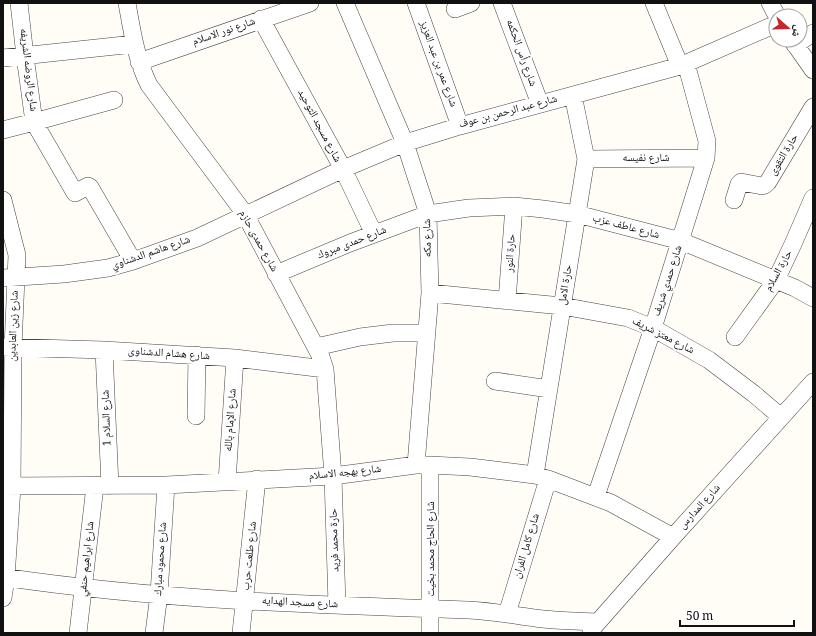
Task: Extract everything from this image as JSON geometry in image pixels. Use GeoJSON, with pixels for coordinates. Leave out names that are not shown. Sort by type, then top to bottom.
{"type":"FeatureCollection","features":[{"type":"Feature","properties":{"kind":"street","name":"شارع الروضه الشريفه"},"geometry":{"type":"LineString","coordinates":[[19,3],[34,122],[75,193],[88,186],[90,187],[133,261]]}},
{"type":"Feature","properties":{"kind":"street","name":"شارع حمدى حازم"},"geometry":{"type":"LineString","coordinates":[[127,3],[134,44],[139,62],[149,85],[245,214],[316,347],[325,369],[333,476]]}},
{"type":"Feature","properties":{"kind":"street","name":"شارع نور الاسلام"},"geometry":{"type":"LineString","coordinates":[[139,62],[261,19],[286,7],[310,3]]}},
{"type":"Feature","properties":{"kind":"street","name":"شارع مكه"},"geometry":{"type":"LineString","coordinates":[[345,3],[405,143],[428,214],[430,293],[427,333],[423,465]]}},
{"type":"Feature","properties":{"kind":"street","name":"شارع عمر بن عبد العزيز"},"geometry":{"type":"LineString","coordinates":[[416,3],[460,126]]}},
{"type":"Feature","properties":{"kind":"street"},"geometry":{"type":"LineString","coordinates":[[454,9],[471,3]]}},
{"type":"Feature","properties":{"kind":"street","name":"شارع حمدي شريف"},"geometry":{"type":"LineString","coordinates":[[596,496],[653,328],[706,158],[707,141],[683,64],[654,3]]}},
{"type":"Feature","properties":{"kind":"street","name":"شارع رأس الحكمه"},"geometry":{"type":"LineString","coordinates":[[506,4],[540,104]]}},
{"type":"Feature","properties":{"kind":"street","name":"شارع مسجد التوحيد"},"geometry":{"type":"LineString","coordinates":[[261,19],[343,169],[374,234]]}},
{"type":"Feature","properties":{"kind":"street","name":"شارع عبد الرحمن بن عوف"},"geometry":{"type":"LineString","coordinates":[[245,214],[343,169],[405,143],[460,126],[683,64],[768,27]]}},
{"type":"Feature","properties":{"kind":"street"},"geometry":{"type":"LineString","coordinates":[[3,58],[134,44]]}},
{"type":"Feature","properties":{"kind":"street"},"geometry":{"type":"LineString","coordinates":[[798,48],[813,70]]}},
{"type":"Feature","properties":{"kind":"street","name":"حارة الامل"},"geometry":{"type":"LineString","coordinates":[[541,477],[549,389],[586,159],[573,95]]}},
{"type":"Feature","properties":{"kind":"street"},"geometry":{"type":"LineString","coordinates":[[3,130],[114,100]]}},
{"type":"Feature","properties":{"kind":"street","name":"حارة التقوى"},"geometry":{"type":"LineString","coordinates":[[734,200],[741,182],[762,186],[768,182],[813,107]]}},
{"type":"Feature","properties":{"kind":"street","name":"شارع نفيسه"},"geometry":{"type":"LineString","coordinates":[[586,159],[706,158]]}},
{"type":"Feature","properties":{"kind":"street","name":"حارة السلام"},"geometry":{"type":"LineString","coordinates":[[734,337],[776,280],[813,198]]}},
{"type":"Feature","properties":{"kind":"street","name":"شارع زين العابدين"},"geometry":{"type":"LineString","coordinates":[[3,200],[17,255],[10,278],[8,347],[8,486],[3,598]]}},
{"type":"Feature","properties":{"kind":"street","name":"شارع عاطف عزب"},"geometry":{"type":"LineString","coordinates":[[428,214],[469,208],[514,206],[577,214],[681,241],[795,288],[813,298]]}},
{"type":"Feature","properties":{"kind":"street","name":"حارة النور"},"geometry":{"type":"LineString","coordinates":[[507,301],[514,206]]}},
{"type":"Feature","properties":{"kind":"street","name":"شارع هاشم الدشناوي"},"geometry":{"type":"LineString","coordinates":[[10,278],[108,268],[133,261],[197,238],[245,214]]}},
{"type":"Feature","properties":{"kind":"street","name":"شارع حمدى مبروك"},"geometry":{"type":"LineString","coordinates":[[276,274],[374,234],[428,214]]}},
{"type":"Feature","properties":{"kind":"street","name":"شارع معتز شريف"},"geometry":{"type":"LineString","coordinates":[[430,293],[562,306],[628,318],[653,328],[709,360],[754,394],[781,417]]}},
{"type":"Feature","properties":{"kind":"street"},"geometry":{"type":"LineString","coordinates":[[316,347],[360,337],[393,333],[427,333]]}},
{"type":"Feature","properties":{"kind":"street","name":"شارع هشام الدشناوى"},"geometry":{"type":"LineString","coordinates":[[8,347],[197,355],[325,369]]}},
{"type":"Feature","properties":{"kind":"street","name":"شارع السلام 1"},"geometry":{"type":"LineString","coordinates":[[102,486],[104,350]]}},
{"type":"Feature","properties":{"kind":"street"},"geometry":{"type":"LineString","coordinates":[[196,416],[197,355]]}},
{"type":"Feature","properties":{"kind":"street","name":"شارع الإمام بالله"},"geometry":{"type":"LineString","coordinates":[[227,482],[235,358]]}},
{"type":"Feature","properties":{"kind":"street"},"geometry":{"type":"LineString","coordinates":[[496,382],[549,389]]}},
{"type":"Feature","properties":{"kind":"street","name":"شارع المدارس"},"geometry":{"type":"LineString","coordinates":[[593,628],[673,536],[781,417],[807,401],[813,382]]}},
{"type":"Feature","properties":{"kind":"street","name":"شارع بهجه الاسلام"},"geometry":{"type":"LineString","coordinates":[[8,486],[166,485],[333,476],[423,465],[470,466],[541,477],[596,496],[673,536]]}},
{"type":"Feature","properties":{"kind":"street","name":"شارع الحاج محمد بخيت"},"geometry":{"type":"LineString","coordinates":[[423,465],[431,609],[430,633]]}},
{"type":"Feature","properties":{"kind":"street","name":"حارة محمد فريد"},"geometry":{"type":"LineString","coordinates":[[333,476],[337,605]]}},
{"type":"Feature","properties":{"kind":"street","name":"شارع كامل الفران"},"geometry":{"type":"LineString","coordinates":[[507,614],[541,477]]}},
{"type":"Feature","properties":{"kind":"street","name":"شارع طلعت حرب"},"geometry":{"type":"LineString","coordinates":[[241,633],[257,479]]}},
{"type":"Feature","properties":{"kind":"street","name":"شارع محمود مبارك"},"geometry":{"type":"LineString","coordinates":[[154,633],[159,594],[166,485]]}},
{"type":"Feature","properties":{"kind":"street","name":"شارع ابراهيم حنفي"},"geometry":{"type":"LineString","coordinates":[[78,633],[84,587],[102,486]]}},
{"type":"Feature","properties":{"kind":"street","name":"شارع مسجد الهدايه"},"geometry":{"type":"LineString","coordinates":[[5,578],[84,587],[245,601],[470,610],[544,619],[593,628]]}}]}
